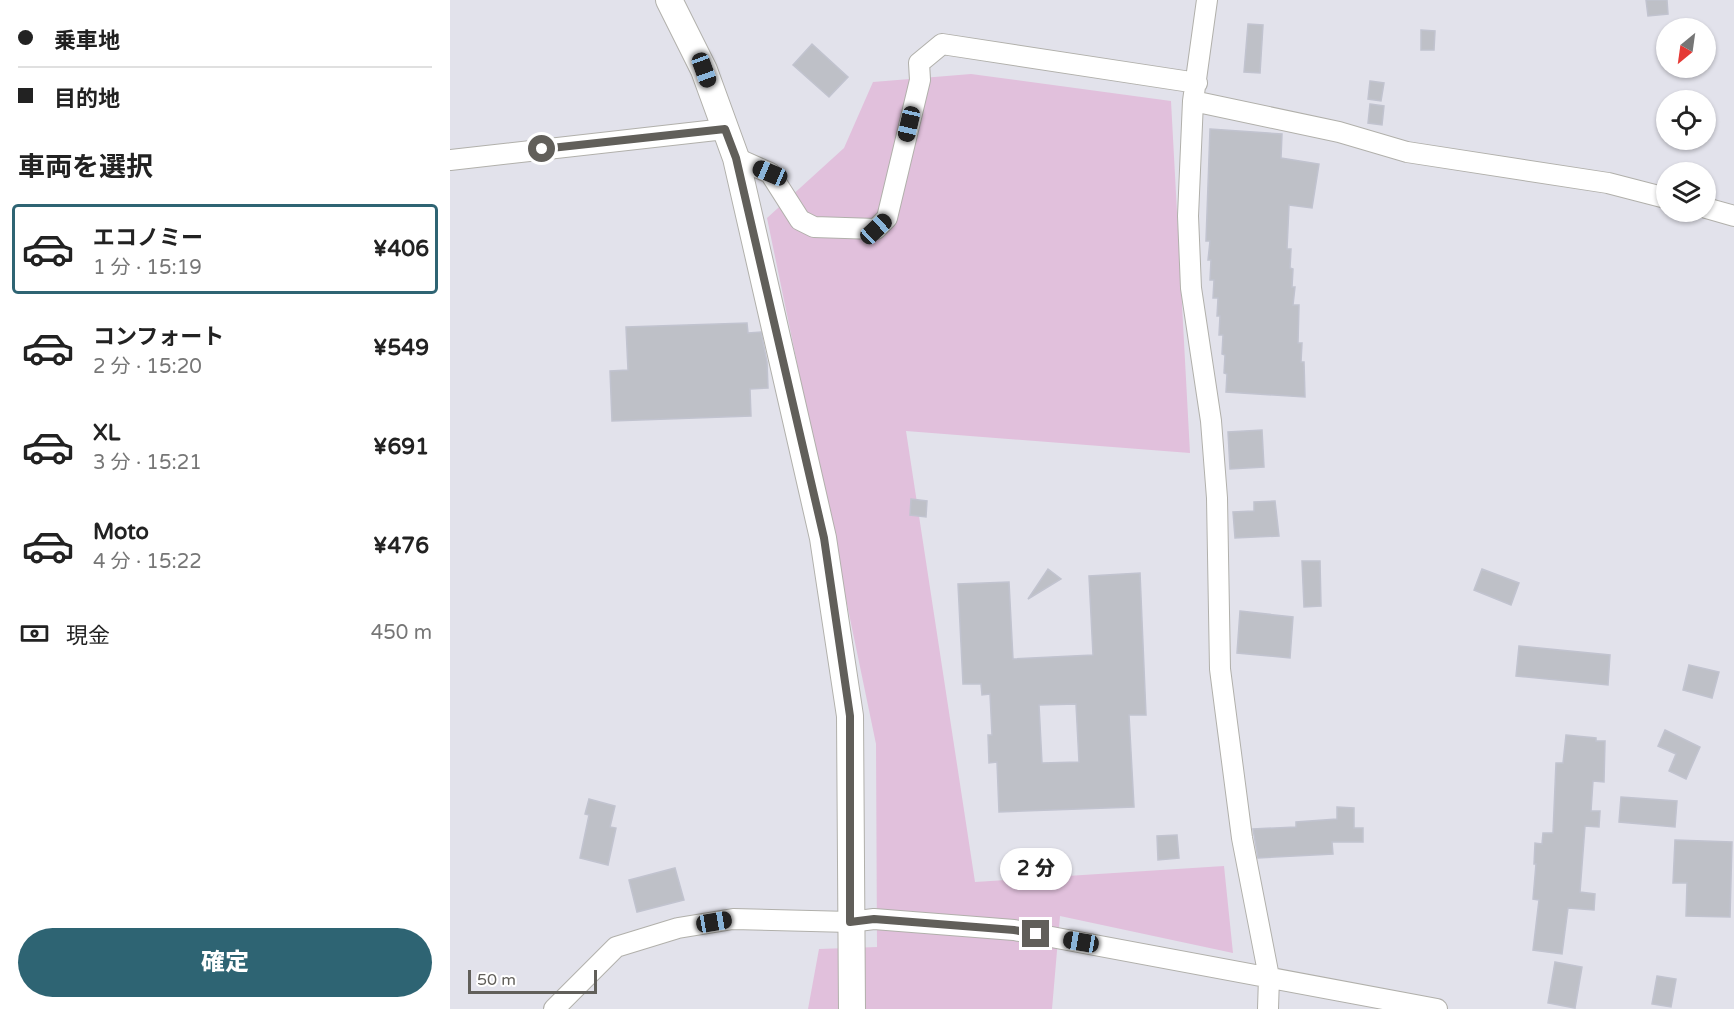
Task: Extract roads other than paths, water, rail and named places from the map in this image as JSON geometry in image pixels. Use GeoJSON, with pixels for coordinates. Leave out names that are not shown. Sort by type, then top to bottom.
{"type":"FeatureCollection","features":[{"type":"Feature","properties":{"kind":"street"},"geometry":{"type":"LineString","coordinates":[[669,0],[704,70],[736,158],[824,538],[850,716],[852,1009]]}},
{"type":"Feature","properties":{"kind":"street"},"geometry":{"type":"LineString","coordinates":[[1206,0],[1195,92],[1188,216],[1190,276],[1211,421],[1217,498],[1220,669],[1242,838],[1269,977],[1268,1009]]}},
{"type":"Feature","properties":{"kind":"street"},"geometry":{"type":"LineString","coordinates":[[736,158],[770,173],[800,220],[814,227],[876,229],[887,218],[920,80],[919,63],[942,44],[1195,92],[1407,152],[1608,183],[1656,195]]}},
{"type":"Feature","properties":{"kind":"street"},"geometry":{"type":"LineString","coordinates":[[450,159],[725,129]]}},
{"type":"Feature","properties":{"kind":"street"},"geometry":{"type":"LineString","coordinates":[[1716,211],[1734,216]]}},
{"type":"Feature","properties":{"kind":"street"},"geometry":{"type":"LineString","coordinates":[[554,1009],[616,947],[678,928],[733,919],[850,922],[874,919],[1014,930],[1437,1009]]}}]}
